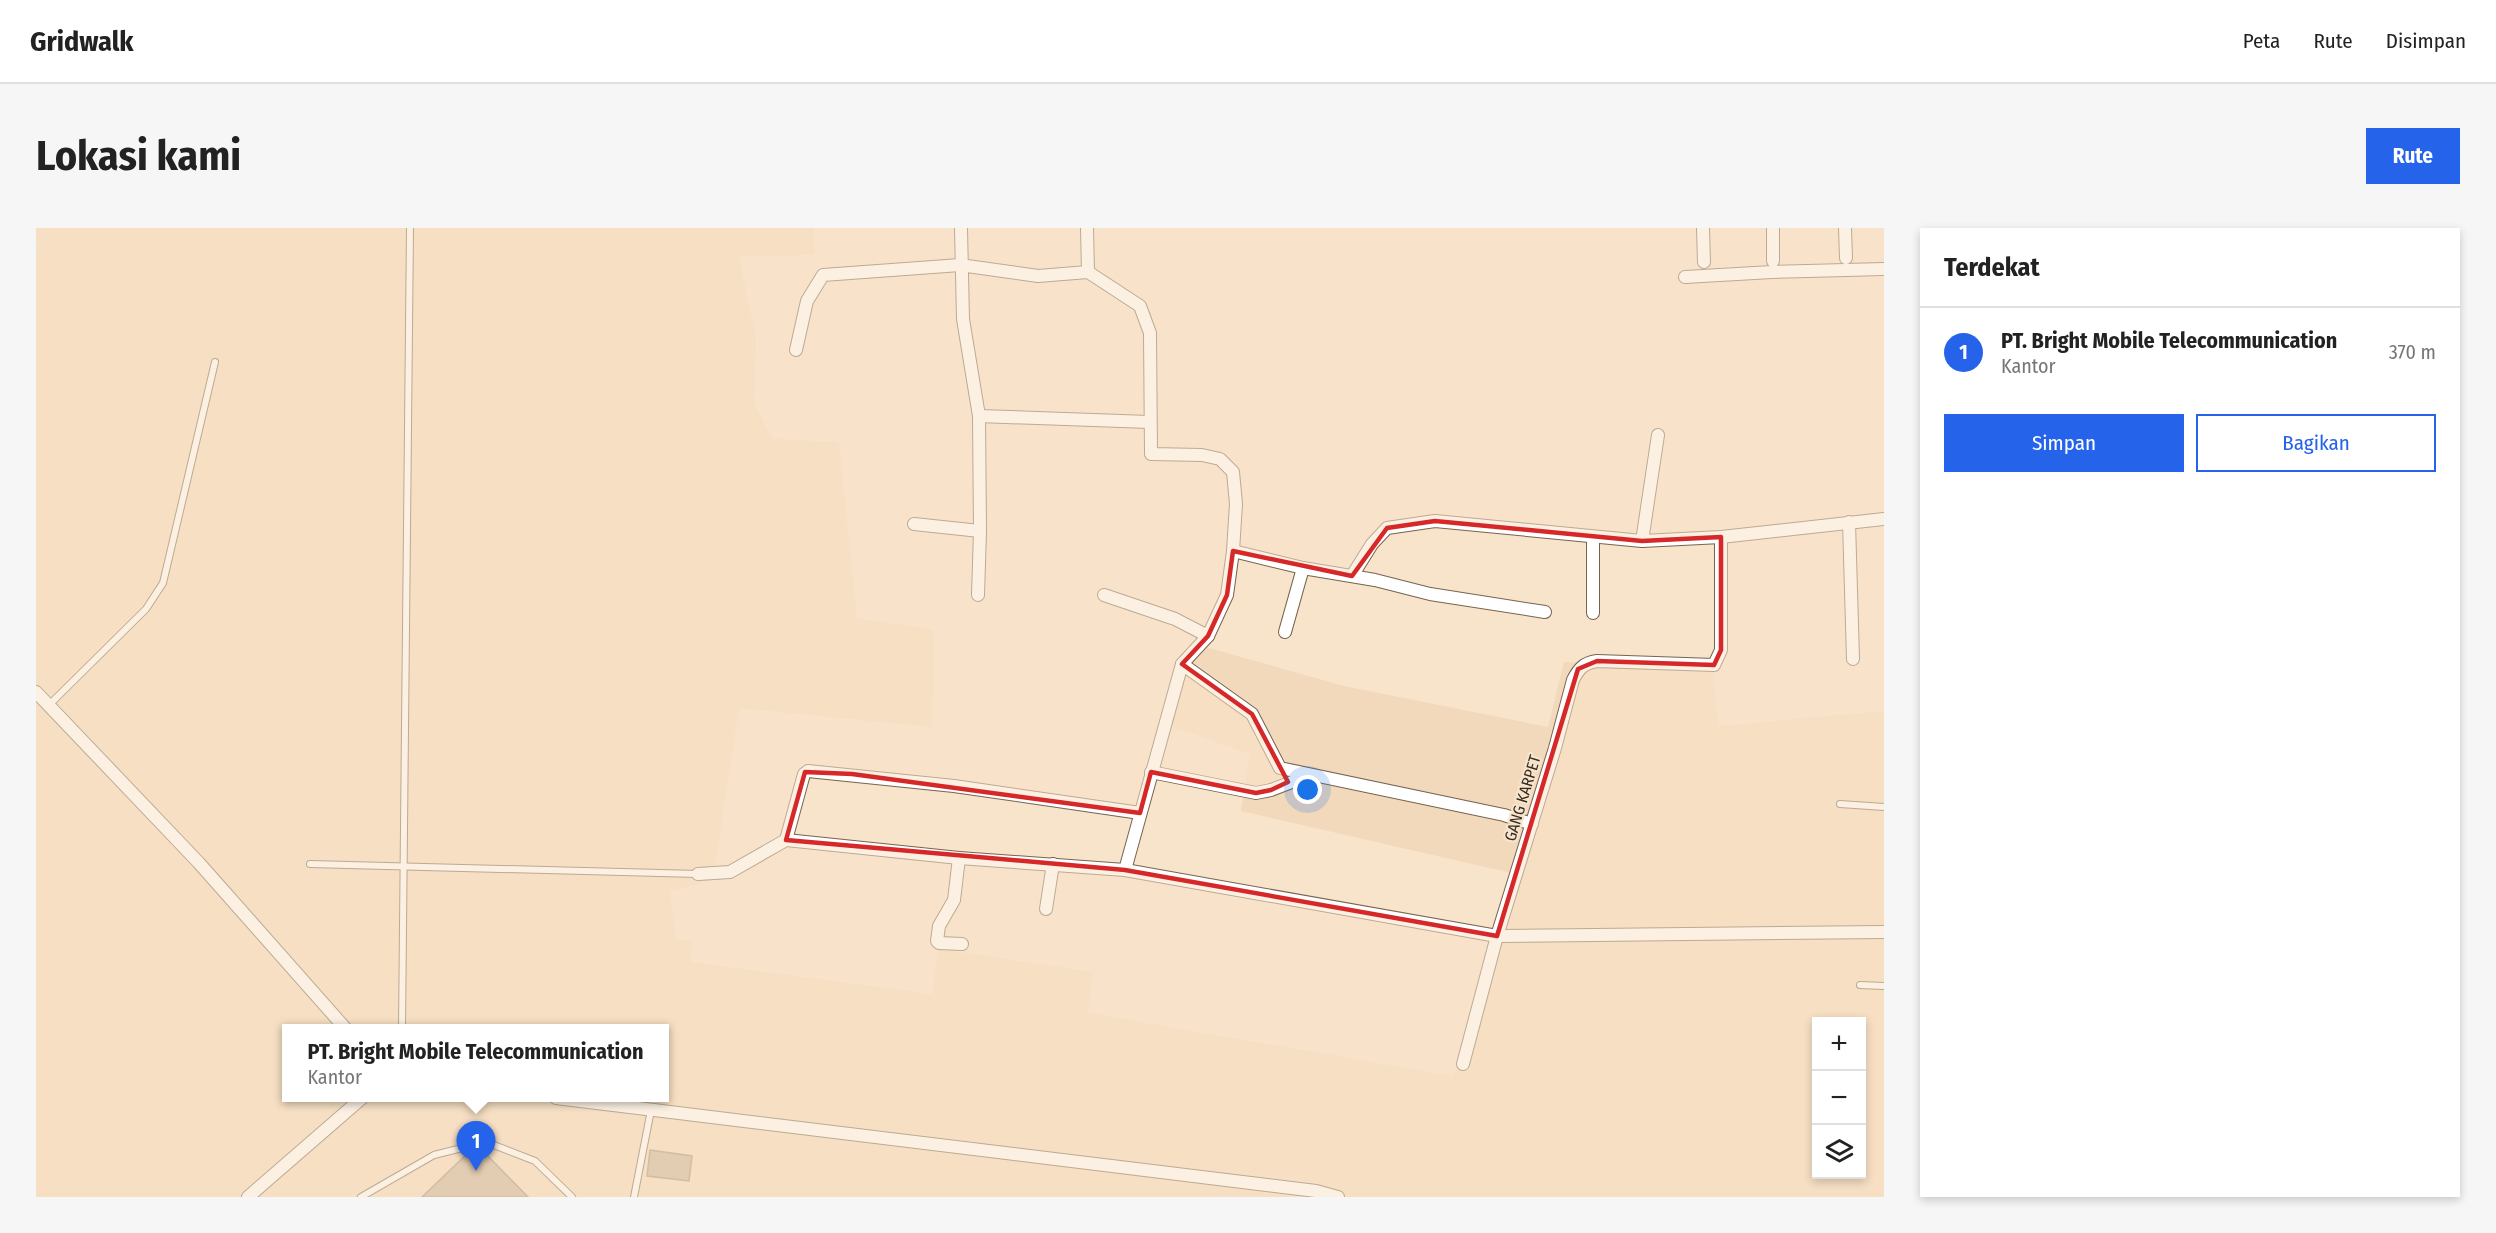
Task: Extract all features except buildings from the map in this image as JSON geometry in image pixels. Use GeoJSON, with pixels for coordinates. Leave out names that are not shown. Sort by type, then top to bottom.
{"type":"FeatureCollection","features":[{"type":"Feature","properties":{"kind":"street"},"geometry":{"type":"LineString","coordinates":[[961,228],[960,265],[963,319],[979,416],[978,595]]}},
{"type":"Feature","properties":{"kind":"street"},"geometry":{"type":"LineString","coordinates":[[1087,228],[1088,272]]}},
{"type":"Feature","properties":{"kind":"street"},"geometry":{"type":"LineString","coordinates":[[1703,228],[1704,262]]}},
{"type":"Feature","properties":{"kind":"street"},"geometry":{"type":"LineString","coordinates":[[1773,228],[1773,261]]}},
{"type":"Feature","properties":{"kind":"street"},"geometry":{"type":"LineString","coordinates":[[1845,228],[1846,258]]}},
{"type":"Feature","properties":{"kind":"street"},"geometry":{"type":"LineString","coordinates":[[796,350],[807,301],[823,275],[960,265],[1038,276],[1088,272],[1140,306],[1150,333],[1151,454],[1202,455],[1220,459],[1233,472],[1236,504],[1227,595],[1208,636],[1182,664],[1125,870]]}},
{"type":"Feature","properties":{"kind":"street"},"geometry":{"type":"LineString","coordinates":[[1685,277],[1884,269]]}},
{"type":"Feature","properties":{"kind":"street"},"geometry":{"type":"LineString","coordinates":[[979,416],[1149,422]]}},
{"type":"Feature","properties":{"kind":"street"},"geometry":{"type":"LineString","coordinates":[[1642,541],[1658,435]]}},
{"type":"Feature","properties":{"kind":"street"},"geometry":{"type":"LineString","coordinates":[[1352,576],[1372,544],[1387,528],[1435,521],[1642,541],[1721,537],[1884,519]]}},
{"type":"Feature","properties":{"kind":"street"},"geometry":{"type":"LineString","coordinates":[[1849,522],[1853,658]]}},
{"type":"Feature","properties":{"kind":"street"},"geometry":{"type":"LineString","coordinates":[[914,524],[980,531]]}},
{"type":"Feature","properties":{"kind":"street","name":"GANG KARPET"},"geometry":{"type":"LineString","coordinates":[[1463,1064],[1497,936],[1578,669],[1587,663],[1597,661],[1714,665],[1720,650],[1721,537]]}},
{"type":"Feature","properties":{"kind":"street"},"geometry":{"type":"LineString","coordinates":[[1593,538],[1593,613]]}},
{"type":"Feature","properties":{"kind":"street"},"geometry":{"type":"LineString","coordinates":[[1233,551],[1430,594],[1545,612]]}},
{"type":"Feature","properties":{"kind":"street"},"geometry":{"type":"LineString","coordinates":[[1285,632],[1303,568]]}},
{"type":"Feature","properties":{"kind":"street"},"geometry":{"type":"LineString","coordinates":[[1104,595],[1175,620],[1208,636]]}},
{"type":"Feature","properties":{"kind":"street"},"geometry":{"type":"LineString","coordinates":[[1182,664],[1252,714],[1280,768],[1504,815],[1532,824]]}},
{"type":"Feature","properties":{"kind":"street"},"geometry":{"type":"LineString","coordinates":[[36,692],[199,863],[341,1024]]}},
{"type":"Feature","properties":{"kind":"street"},"geometry":{"type":"LineString","coordinates":[[786,840],[804,774],[808,771],[954,786],[1140,813]]}},
{"type":"Feature","properties":{"kind":"street"},"geometry":{"type":"LineString","coordinates":[[1151,772],[1256,793],[1312,775]]}},
{"type":"Feature","properties":{"kind":"street"},"geometry":{"type":"LineString","coordinates":[[698,874],[730,873],[786,840],[959,858],[1125,870],[1497,936],[1884,932]]}},
{"type":"Feature","properties":{"kind":"street"},"geometry":{"type":"LineString","coordinates":[[959,858],[954,900],[939,926],[937,941],[962,944]]}},
{"type":"Feature","properties":{"kind":"street"},"geometry":{"type":"LineString","coordinates":[[1046,909],[1053,864]]}},
{"type":"Feature","properties":{"kind":"street"},"geometry":{"type":"LineString","coordinates":[[248,1197],[357,1102]]}},
{"type":"Feature","properties":{"kind":"street"},"geometry":{"type":"LineString","coordinates":[[591,1102],[1316,1191],[1338,1197]]}},
{"type":"Feature","properties":{"kind":"lane"},"geometry":{"type":"LineString","coordinates":[[402,1024],[410,228]]}},
{"type":"Feature","properties":{"kind":"lane"},"geometry":{"type":"LineString","coordinates":[[49,705],[146,609],[163,583],[215,362]]}},
{"type":"Feature","properties":{"kind":"lane"},"geometry":{"type":"LineString","coordinates":[[1840,804],[1884,807]]}},
{"type":"Feature","properties":{"kind":"lane"},"geometry":{"type":"LineString","coordinates":[[310,864],[698,874]]}},
{"type":"Feature","properties":{"kind":"lane"},"geometry":{"type":"LineString","coordinates":[[1860,985],[1884,986]]}},
{"type":"Feature","properties":{"kind":"lane"},"geometry":{"type":"LineString","coordinates":[[634,1197],[651,1109]]}},
{"type":"Feature","properties":{"kind":"lane"},"geometry":{"type":"LineString","coordinates":[[361,1197],[434,1155],[486,1142],[536,1161],[572,1197]]}},
{"type":"Feature","properties":{"kind":"highlighted area"},"geometry":{"type":"Polygon","coordinates":[[[1435,521],[1642,541],[1721,537],[1721,650],[1714,665],[1597,661],[1578,669],[1497,936],[1125,870],[786,840],[805,772],[852,774],[1140,813],[1151,772],[1256,793],[1271,790],[1288,782],[1252,714],[1182,664],[1208,636],[1227,595],[1233,551],[1352,576],[1387,528],[1435,521]]]}},
{"type":"Feature","properties":{"kind":"shaded area"},"geometry":{"type":"Polygon","coordinates":[[[36,228],[814,228],[814,255],[739,256],[756,339],[754,404],[773,439],[839,442],[857,618],[934,630],[932,727],[739,708],[713,880],[670,891],[676,940],[692,940],[691,962],[932,994],[938,949],[1093,972],[1088,1013],[1453,1076],[1462,1059],[1516,874],[1241,811],[1250,754],[1168,725],[1195,644],[1344,686],[1548,727],[1564,662],[1712,666],[1718,726],[1884,711],[1884,1197],[36,1197],[36,248],[39,247],[36,243],[36,228]]]}},
{"type":"Feature","properties":{"kind":"place","name":"PT. Bright Mobile Telecommunication"},"geometry":{"type":"Point","coordinates":[476,1171]}}]}
